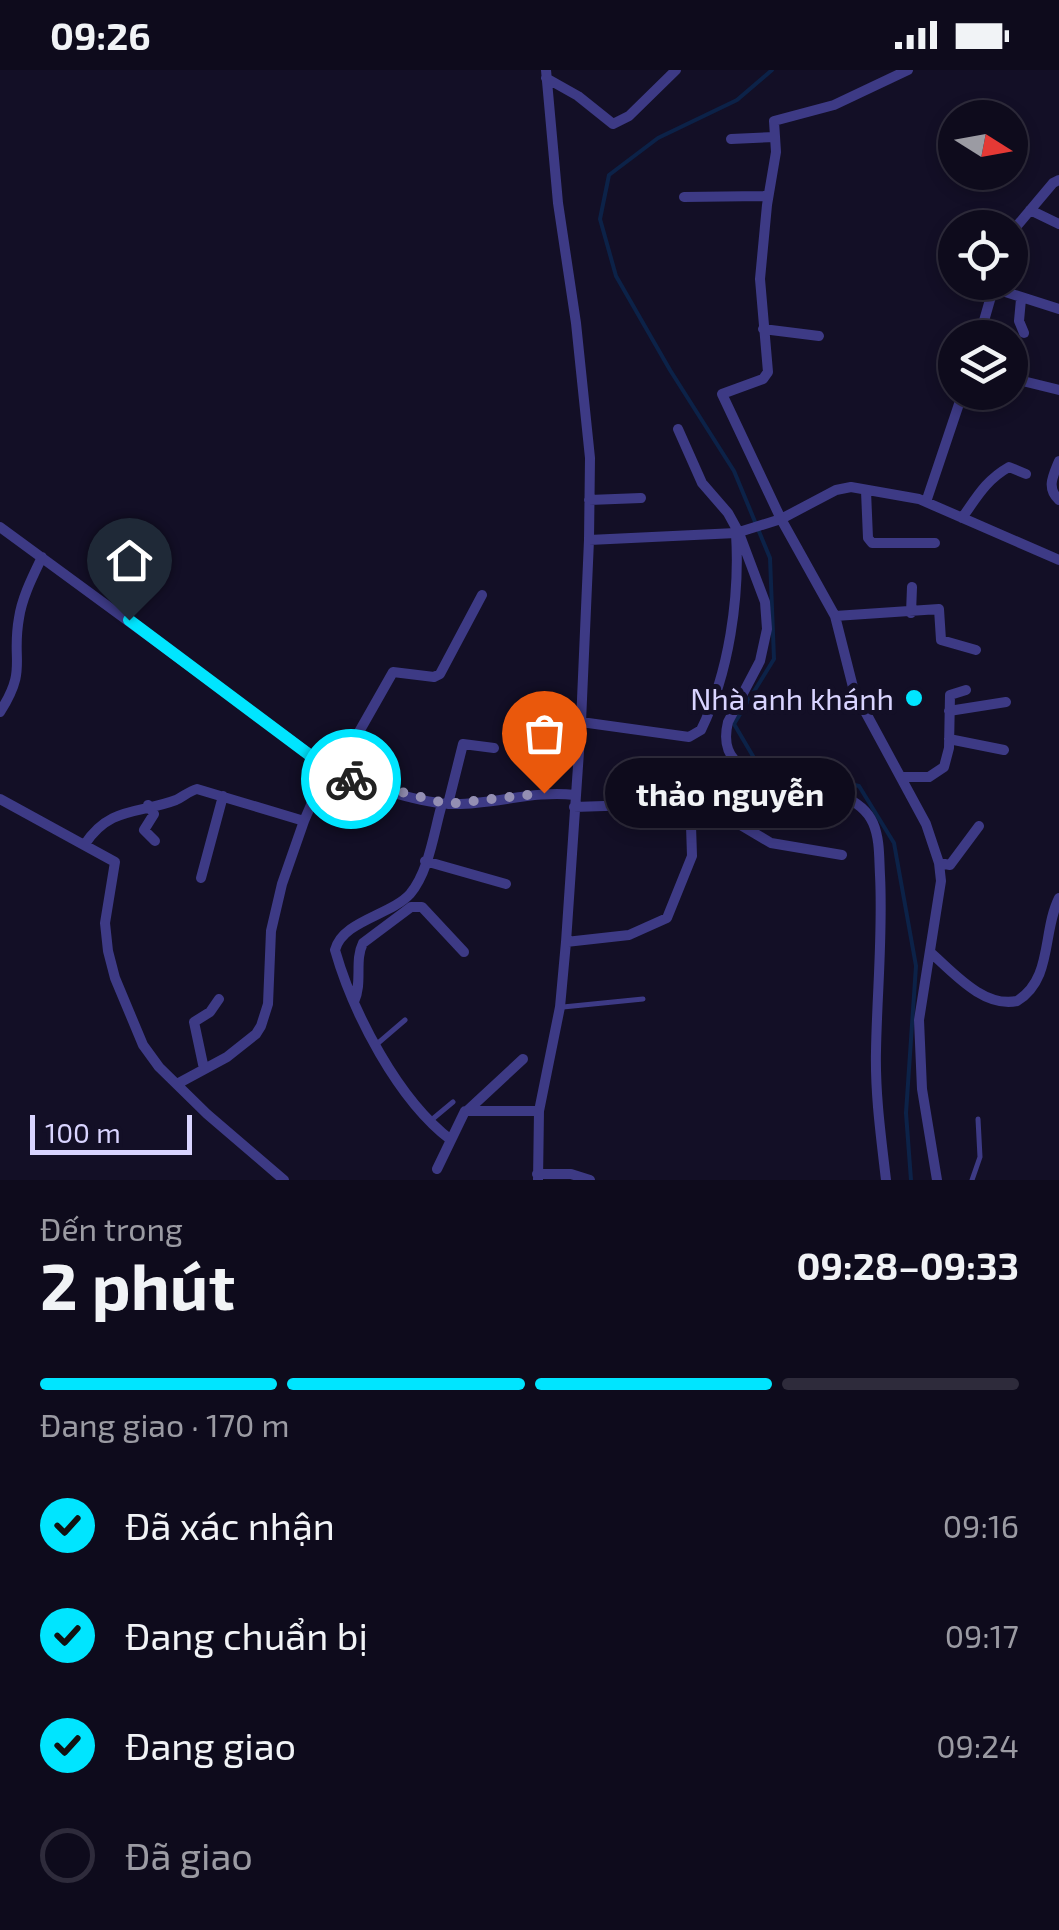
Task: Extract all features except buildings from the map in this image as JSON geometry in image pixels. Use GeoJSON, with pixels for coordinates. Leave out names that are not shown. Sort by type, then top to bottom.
{"type":"FeatureCollection","features":[{"type":"Feature","properties":{"kind":"street"},"geometry":{"type":"LineString","coordinates":[[546,74],[613,124],[629,116],[676,70]]}},
{"type":"Feature","properties":{"kind":"street"},"geometry":{"type":"LineString","coordinates":[[908,70],[834,105],[773,122],[776,152],[761,265],[768,369],[766,377],[722,394],[776,521],[835,616],[854,691],[931,834],[939,863],[941,880],[919,1020],[922,1089],[937,1180]]}},
{"type":"Feature","properties":{"kind":"street"},"geometry":{"type":"LineString","coordinates":[[546,74],[558,203],[584,400],[590,540],[566,942],[560,1007],[539,1111],[538,1177],[571,1174],[590,1180]]}},
{"type":"Feature","properties":{"kind":"street"},"geometry":{"type":"LineString","coordinates":[[732,139],[775,136]]}},
{"type":"Feature","properties":{"kind":"street"},"geometry":{"type":"LineString","coordinates":[[1028,212],[1059,180]]}},
{"type":"Feature","properties":{"kind":"street"},"geometry":{"type":"LineString","coordinates":[[684,197],[768,196]]}},
{"type":"Feature","properties":{"kind":"street"},"geometry":{"type":"LineString","coordinates":[[1030,210],[1059,224]]}},
{"type":"Feature","properties":{"kind":"street"},"geometry":{"type":"LineString","coordinates":[[1025,300],[1059,309]]}},
{"type":"Feature","properties":{"kind":"street"},"geometry":{"type":"LineString","coordinates":[[763,329],[819,336]]}},
{"type":"Feature","properties":{"kind":"street"},"geometry":{"type":"LineString","coordinates":[[1028,382],[1059,390]]}},
{"type":"Feature","properties":{"kind":"street"},"geometry":{"type":"LineString","coordinates":[[926,502],[957,410]]}},
{"type":"Feature","properties":{"kind":"street"},"geometry":{"type":"LineString","coordinates":[[678,429],[702,483],[741,532],[762,587],[767,629],[760,660],[728,722],[728,749],[746,771],[848,796],[866,810],[876,833],[882,917],[876,1086],[886,1180]]}},
{"type":"Feature","properties":{"kind":"street"},"geometry":{"type":"LineString","coordinates":[[1059,461],[1050,485],[1059,500]]}},
{"type":"Feature","properties":{"kind":"street"},"geometry":{"type":"LineString","coordinates":[[962,518],[976,494],[995,476],[1009,467],[1026,474]]}},
{"type":"Feature","properties":{"kind":"street"},"geometry":{"type":"LineString","coordinates":[[590,540],[741,532],[776,521],[842,488],[926,502],[1057,555]]}},
{"type":"Feature","properties":{"kind":"street"},"geometry":{"type":"LineString","coordinates":[[866,491],[868,538],[872,543],[934,543]]}},
{"type":"Feature","properties":{"kind":"street"},"geometry":{"type":"LineString","coordinates":[[590,500],[641,498]]}},
{"type":"Feature","properties":{"kind":"street"},"geometry":{"type":"LineString","coordinates":[[0,527],[216,682],[327,768],[372,786],[445,804],[544,793],[574,801],[656,805],[690,795],[765,840],[842,855]]}},
{"type":"Feature","properties":{"kind":"street"},"geometry":{"type":"LineString","coordinates":[[580,722],[689,737],[701,730],[734,618],[741,532]]}},
{"type":"Feature","properties":{"kind":"street"},"geometry":{"type":"LineString","coordinates":[[0,710],[14,689],[20,666],[20,611],[42,557]]}},
{"type":"Feature","properties":{"kind":"street"},"geometry":{"type":"LineString","coordinates":[[911,613],[912,587]]}},
{"type":"Feature","properties":{"kind":"street"},"geometry":{"type":"LineString","coordinates":[[176,1084],[244,1044],[261,1026],[268,1004],[271,931],[282,884],[327,768],[336,764],[351,746],[394,672],[434,677],[440,674],[482,594]]}},
{"type":"Feature","properties":{"kind":"street"},"geometry":{"type":"LineString","coordinates":[[835,616],[939,609],[941,640],[976,650]]}},
{"type":"Feature","properties":{"kind":"street"},"geometry":{"type":"LineString","coordinates":[[902,778],[938,774],[947,760],[951,693],[966,690]]}},
{"type":"Feature","properties":{"kind":"street"},"geometry":{"type":"LineString","coordinates":[[949,712],[1006,702]]}},
{"type":"Feature","properties":{"kind":"street"},"geometry":{"type":"LineString","coordinates":[[949,740],[1004,750]]}},
{"type":"Feature","properties":{"kind":"street"},"geometry":{"type":"LineString","coordinates":[[451,1140],[429,1122],[377,1044],[354,1002],[336,945],[350,930],[414,890],[464,744],[494,748]]}},
{"type":"Feature","properties":{"kind":"street"},"geometry":{"type":"LineString","coordinates":[[85,844],[110,819],[197,789],[304,821]]}},
{"type":"Feature","properties":{"kind":"street"},"geometry":{"type":"LineString","coordinates":[[566,942],[629,935],[667,918],[692,856],[690,795]]}},
{"type":"Feature","properties":{"kind":"street"},"geometry":{"type":"LineString","coordinates":[[201,878],[223,796]]}},
{"type":"Feature","properties":{"kind":"street"},"geometry":{"type":"LineString","coordinates":[[0,799],[115,862],[106,924],[115,978],[143,1045],[176,1084],[284,1180]]}},
{"type":"Feature","properties":{"kind":"street"},"geometry":{"type":"LineString","coordinates":[[148,805],[154,814],[144,830],[155,841]]}},
{"type":"Feature","properties":{"kind":"street"},"geometry":{"type":"LineString","coordinates":[[939,863],[950,865],[979,826]]}},
{"type":"Feature","properties":{"kind":"street"},"geometry":{"type":"LineString","coordinates":[[425,861],[506,884]]}},
{"type":"Feature","properties":{"kind":"street"},"geometry":{"type":"LineString","coordinates":[[930,952],[982,994],[1002,1002],[1017,1001],[1039,978],[1050,918],[1059,898]]}},
{"type":"Feature","properties":{"kind":"street"},"geometry":{"type":"LineString","coordinates":[[354,1002],[359,989],[359,952],[363,942],[412,907],[422,907],[464,952]]}},
{"type":"Feature","properties":{"kind":"street"},"geometry":{"type":"LineString","coordinates":[[204,1069],[194,1022],[210,1012],[219,1000]]}},
{"type":"Feature","properties":{"kind":"street"},"geometry":{"type":"LineString","coordinates":[[437,1169],[460,1116],[523,1059]]}},
{"type":"Feature","properties":{"kind":"street"},"geometry":{"type":"LineString","coordinates":[[467,1111],[539,1111]]}},
{"type":"Feature","properties":{"kind":"street"},"geometry":{"type":"LineString","coordinates":[[262,1180],[268,1167]]}},
{"type":"Feature","properties":{"kind":"lane"},"geometry":{"type":"LineString","coordinates":[[560,1007],[643,999]]}},
{"type":"Feature","properties":{"kind":"lane"},"geometry":{"type":"LineString","coordinates":[[377,1044],[405,1020]]}},
{"type":"Feature","properties":{"kind":"lane"},"geometry":{"type":"LineString","coordinates":[[429,1122],[454,1102]]}},
{"type":"Feature","properties":{"kind":"lane"},"geometry":{"type":"LineString","coordinates":[[972,1180],[980,1157],[978,1118]]}},
{"type":"Feature","properties":{"kind":"waterway"},"geometry":{"type":"LineString","coordinates":[[772,70],[737,100],[658,138],[609,175],[600,219],[616,276],[734,471],[770,558],[774,659],[734,724],[757,763],[859,786],[894,843],[916,966],[906,1113],[911,1180]]}},
{"type":"Feature","properties":{"kind":"way so far"},"geometry":{"type":"LineString","coordinates":[[351,779],[448,804],[544,793]]}},
{"type":"Feature","properties":{"kind":"place","name":"Nhà anh khánh"},"geometry":{"type":"Point","coordinates":[914,698]}},
{"type":"Feature","properties":{"kind":"place","name":"thảo nguyễn"},"geometry":{"type":"Point","coordinates":[544,793]}},
{"type":"Feature","properties":{"kind":"route"},"geometry":{"type":"LineString","coordinates":[[129,620],[327,768],[351,779]]}}]}
